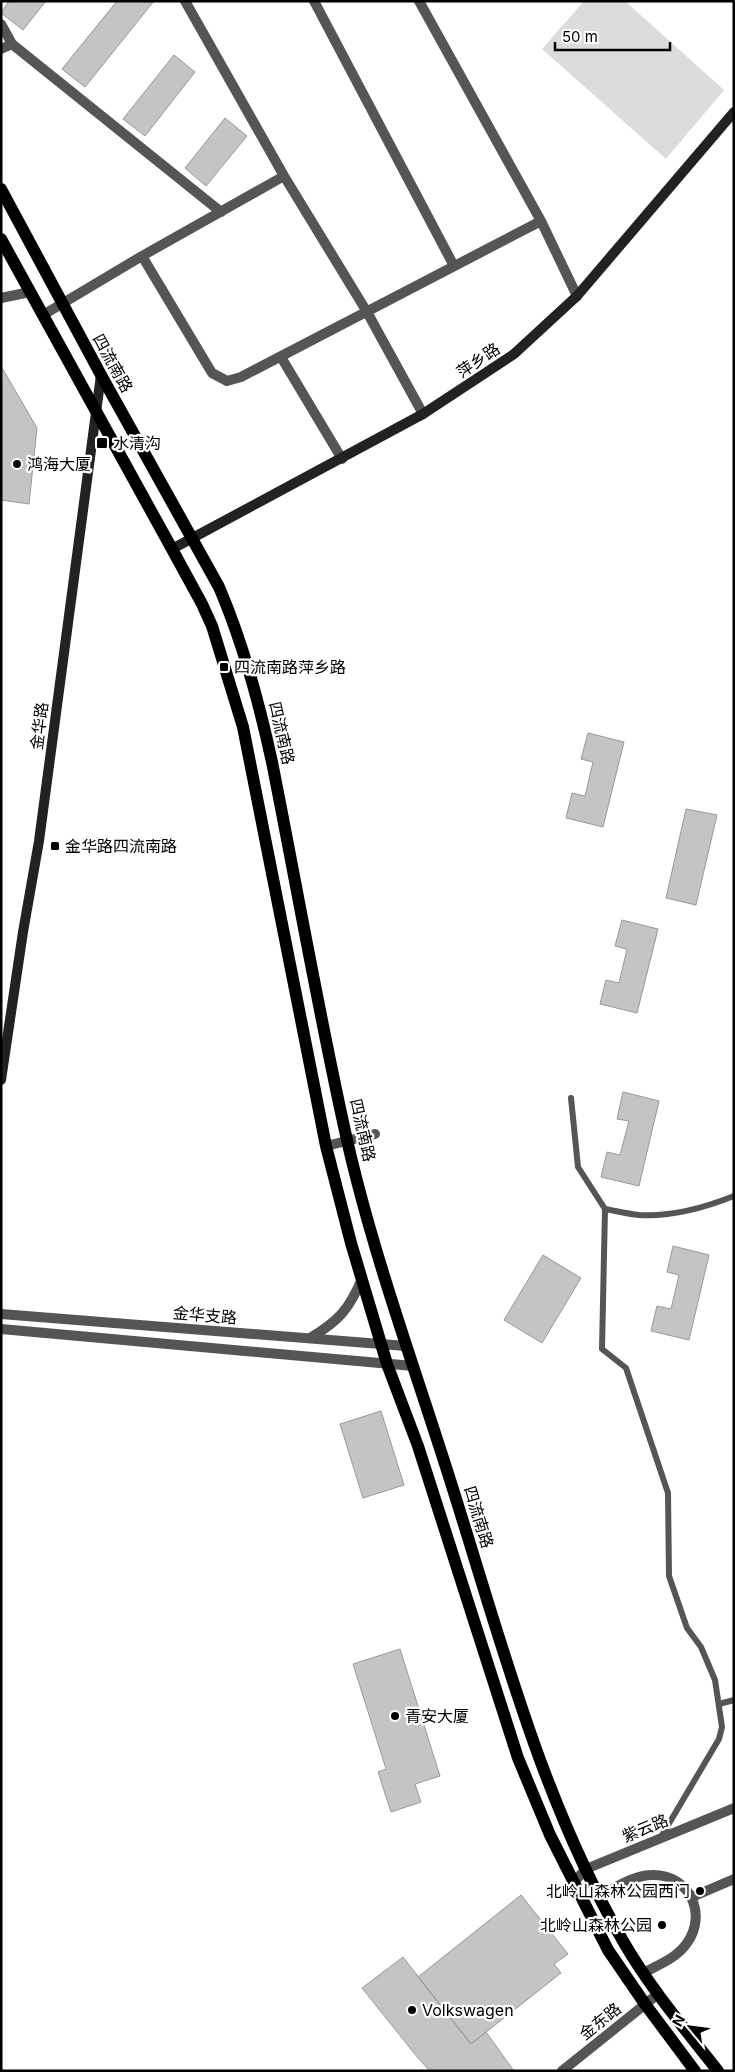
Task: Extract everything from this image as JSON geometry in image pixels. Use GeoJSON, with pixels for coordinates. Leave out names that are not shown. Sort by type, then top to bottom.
{"type":"FeatureCollection","features":[{"type":"Feature","properties":{"kind":"main road","name":"萍乡路"},"geometry":{"type":"LineString","coordinates":[[172,549],[423,414],[514,354],[577,296],[734,112]]}},
{"type":"Feature","properties":{"kind":"main road","name":"四流南路"},"geometry":{"type":"LineString","coordinates":[[1,188],[101,375],[219,587],[232,617],[261,712],[347,1142],[375,1245],[406,1346],[439,1444],[536,1754],[568,1831],[622,1940],[658,1994],[718,2071]]}},
{"type":"Feature","properties":{"kind":"main road"},"geometry":{"type":"LineString","coordinates":[[1,239],[202,604],[212,626],[243,727],[326,1146],[387,1364],[418,1446],[518,1758],[550,1835],[608,1950],[695,2071]]}},
{"type":"Feature","properties":{"kind":"main road","name":"金华路"},"geometry":{"type":"LineString","coordinates":[[1,1080],[23,932],[39,841],[101,375]]}},
{"type":"Feature","properties":{"kind":"street"},"geometry":{"type":"LineString","coordinates":[[185,1],[284,176],[367,312],[423,414]]}},
{"type":"Feature","properties":{"kind":"street"},"geometry":{"type":"LineString","coordinates":[[314,1],[454,266]]}},
{"type":"Feature","properties":{"kind":"street"},"geometry":{"type":"LineString","coordinates":[[419,1],[541,221],[577,296]]}},
{"type":"Feature","properties":{"kind":"street"},"geometry":{"type":"LineString","coordinates":[[1,24],[12,44],[221,212]]}},
{"type":"Feature","properties":{"kind":"street"},"geometry":{"type":"LineString","coordinates":[[1,49],[12,44]]}},
{"type":"Feature","properties":{"kind":"street"},"geometry":{"type":"LineString","coordinates":[[43,316],[142,256],[284,176]]}},
{"type":"Feature","properties":{"kind":"street"},"geometry":{"type":"LineString","coordinates":[[142,256],[212,373],[227,381],[241,377],[541,221]]}},
{"type":"Feature","properties":{"kind":"street"},"geometry":{"type":"LineString","coordinates":[[1,298],[30,292]]}},
{"type":"Feature","properties":{"kind":"street"},"geometry":{"type":"LineString","coordinates":[[280,357],[342,459]]}},
{"type":"Feature","properties":{"kind":"street"},"geometry":{"type":"LineString","coordinates":[[326,1146],[375,1134]]}},
{"type":"Feature","properties":{"kind":"street"},"geometry":{"type":"LineString","coordinates":[[310,1338],[340,1318],[351,1303],[362,1279]]}},
{"type":"Feature","properties":{"kind":"street","name":"金华支路"},"geometry":{"type":"LineString","coordinates":[[1,1314],[406,1346]]}},
{"type":"Feature","properties":{"kind":"street"},"geometry":{"type":"LineString","coordinates":[[1,1329],[413,1366]]}},
{"type":"Feature","properties":{"kind":"street","name":"紫云路"},"geometry":{"type":"LineString","coordinates":[[573,1883],[586,1869],[734,1808]]}},
{"type":"Feature","properties":{"kind":"street"},"geometry":{"type":"LineString","coordinates":[[599,1896],[637,1878],[653,1874],[672,1879],[692,1896],[698,1912],[696,1926],[687,1944],[674,1956],[643,1973]]}},
{"type":"Feature","properties":{"kind":"street"},"geometry":{"type":"LineString","coordinates":[[692,1896],[734,1879]]}},
{"type":"Feature","properties":{"kind":"street","name":"金东路"},"geometry":{"type":"LineString","coordinates":[[562,2071],[658,1994]]}},
{"type":"Feature","properties":{"kind":"lane"},"geometry":{"type":"LineString","coordinates":[[571,1098],[578,1167],[604,1209],[602,1349],[626,1368],[668,1493],[669,1576],[687,1628],[701,1647],[715,1680],[722,1727],[719,1739],[661,1838]]}},
{"type":"Feature","properties":{"kind":"lane"},"geometry":{"type":"LineString","coordinates":[[604,1209],[640,1215],[680,1213],[712,1205],[734,1196]]}},
{"type":"Feature","properties":{"kind":"lane"},"geometry":{"type":"LineString","coordinates":[[719,1704],[734,1700]]}},
{"type":"Feature","properties":{"kind":"shaded area"},"geometry":{"type":"Polygon","coordinates":[[[584,1],[625,1],[724,90],[666,159],[542,49],[584,1]]]}},
{"type":"Feature","properties":{"kind":"building"},"geometry":{"type":"Polygon","coordinates":[[[9,1],[46,1],[23,30],[1,13],[9,1]]]}},
{"type":"Feature","properties":{"kind":"building"},"geometry":{"type":"Polygon","coordinates":[[[117,1],[154,1],[85,87],[62,69],[117,1]]]}},
{"type":"Feature","properties":{"kind":"building"},"geometry":{"type":"Polygon","coordinates":[[[174,55],[195,72],[145,136],[123,119],[174,55]]]}},
{"type":"Feature","properties":{"kind":"building"},"geometry":{"type":"Polygon","coordinates":[[[225,118],[247,136],[206,186],[185,168],[225,118]]]}},
{"type":"Feature","properties":{"kind":"building","name":"鸿海大厦"},"geometry":{"type":"Polygon","coordinates":[[[1,366],[37,428],[29,504],[1,500],[1,366]]]}},
{"type":"Feature","properties":{"kind":"building"},"geometry":{"type":"Polygon","coordinates":[[[588,733],[624,742],[603,827],[566,818],[572,793],[585,796],[593,762],[581,759],[588,733]]]}},
{"type":"Feature","properties":{"kind":"building"},"geometry":{"type":"Polygon","coordinates":[[[686,809],[717,815],[696,905],[666,898],[686,809]]]}},
{"type":"Feature","properties":{"kind":"building"},"geometry":{"type":"Polygon","coordinates":[[[622,920],[658,929],[637,1013],[600,1004],[606,980],[619,983],[627,949],[615,946],[622,920]]]}},
{"type":"Feature","properties":{"kind":"building"},"geometry":{"type":"Polygon","coordinates":[[[623,1092],[659,1101],[639,1186],[601,1177],[607,1152],[620,1155],[629,1121],[617,1119],[623,1092]]]}},
{"type":"Feature","properties":{"kind":"building"},"geometry":{"type":"Polygon","coordinates":[[[673,1246],[709,1255],[689,1340],[651,1331],[657,1306],[671,1309],[679,1275],[667,1272],[673,1246]]]}},
{"type":"Feature","properties":{"kind":"building"},"geometry":{"type":"Polygon","coordinates":[[[543,1255],[581,1278],[542,1343],[504,1320],[543,1255]]]}},
{"type":"Feature","properties":{"kind":"building"},"geometry":{"type":"Polygon","coordinates":[[[381,1411],[404,1485],[363,1498],[340,1424],[381,1411]]]}},
{"type":"Feature","properties":{"kind":"building","name":"青安大厦"},"geometry":{"type":"Polygon","coordinates":[[[400,1649],[440,1776],[415,1784],[421,1802],[391,1812],[378,1772],[386,1769],[353,1664],[400,1649]]]}},
{"type":"Feature","properties":{"kind":"building"},"geometry":{"type":"Polygon","coordinates":[[[521,1895],[568,1954],[554,1964],[561,1973],[471,2044],[418,1977],[521,1895]]]}},
{"type":"Feature","properties":{"kind":"building","name":"Volkswagen"},"geometry":{"type":"Polygon","coordinates":[[[403,1957],[471,2044],[486,2032],[514,2071],[430,2071],[362,1988],[403,1957]]]}},
{"type":"Feature","properties":{"kind":"place","name":"水清沟"},"geometry":{"type":"Point","coordinates":[102,443]}},
{"type":"Feature","properties":{"kind":"place","name":"鸿海大厦"},"geometry":{"type":"Point","coordinates":[17,464]}},
{"type":"Feature","properties":{"kind":"place","name":"四流南路萍乡路"},"geometry":{"type":"Point","coordinates":[224,667]}},
{"type":"Feature","properties":{"kind":"place","name":"金华路四流南路"},"geometry":{"type":"Point","coordinates":[55,846]}},
{"type":"Feature","properties":{"kind":"place","name":"青安大厦"},"geometry":{"type":"Point","coordinates":[395,1716]}},
{"type":"Feature","properties":{"kind":"place","name":"北岭山森林公园西门"},"geometry":{"type":"Point","coordinates":[700,1891]}},
{"type":"Feature","properties":{"kind":"place","name":"北岭山森林公园"},"geometry":{"type":"Point","coordinates":[662,1925]}},
{"type":"Feature","properties":{"kind":"place","name":"Volkswagen"},"geometry":{"type":"Point","coordinates":[412,2010]}}]}
